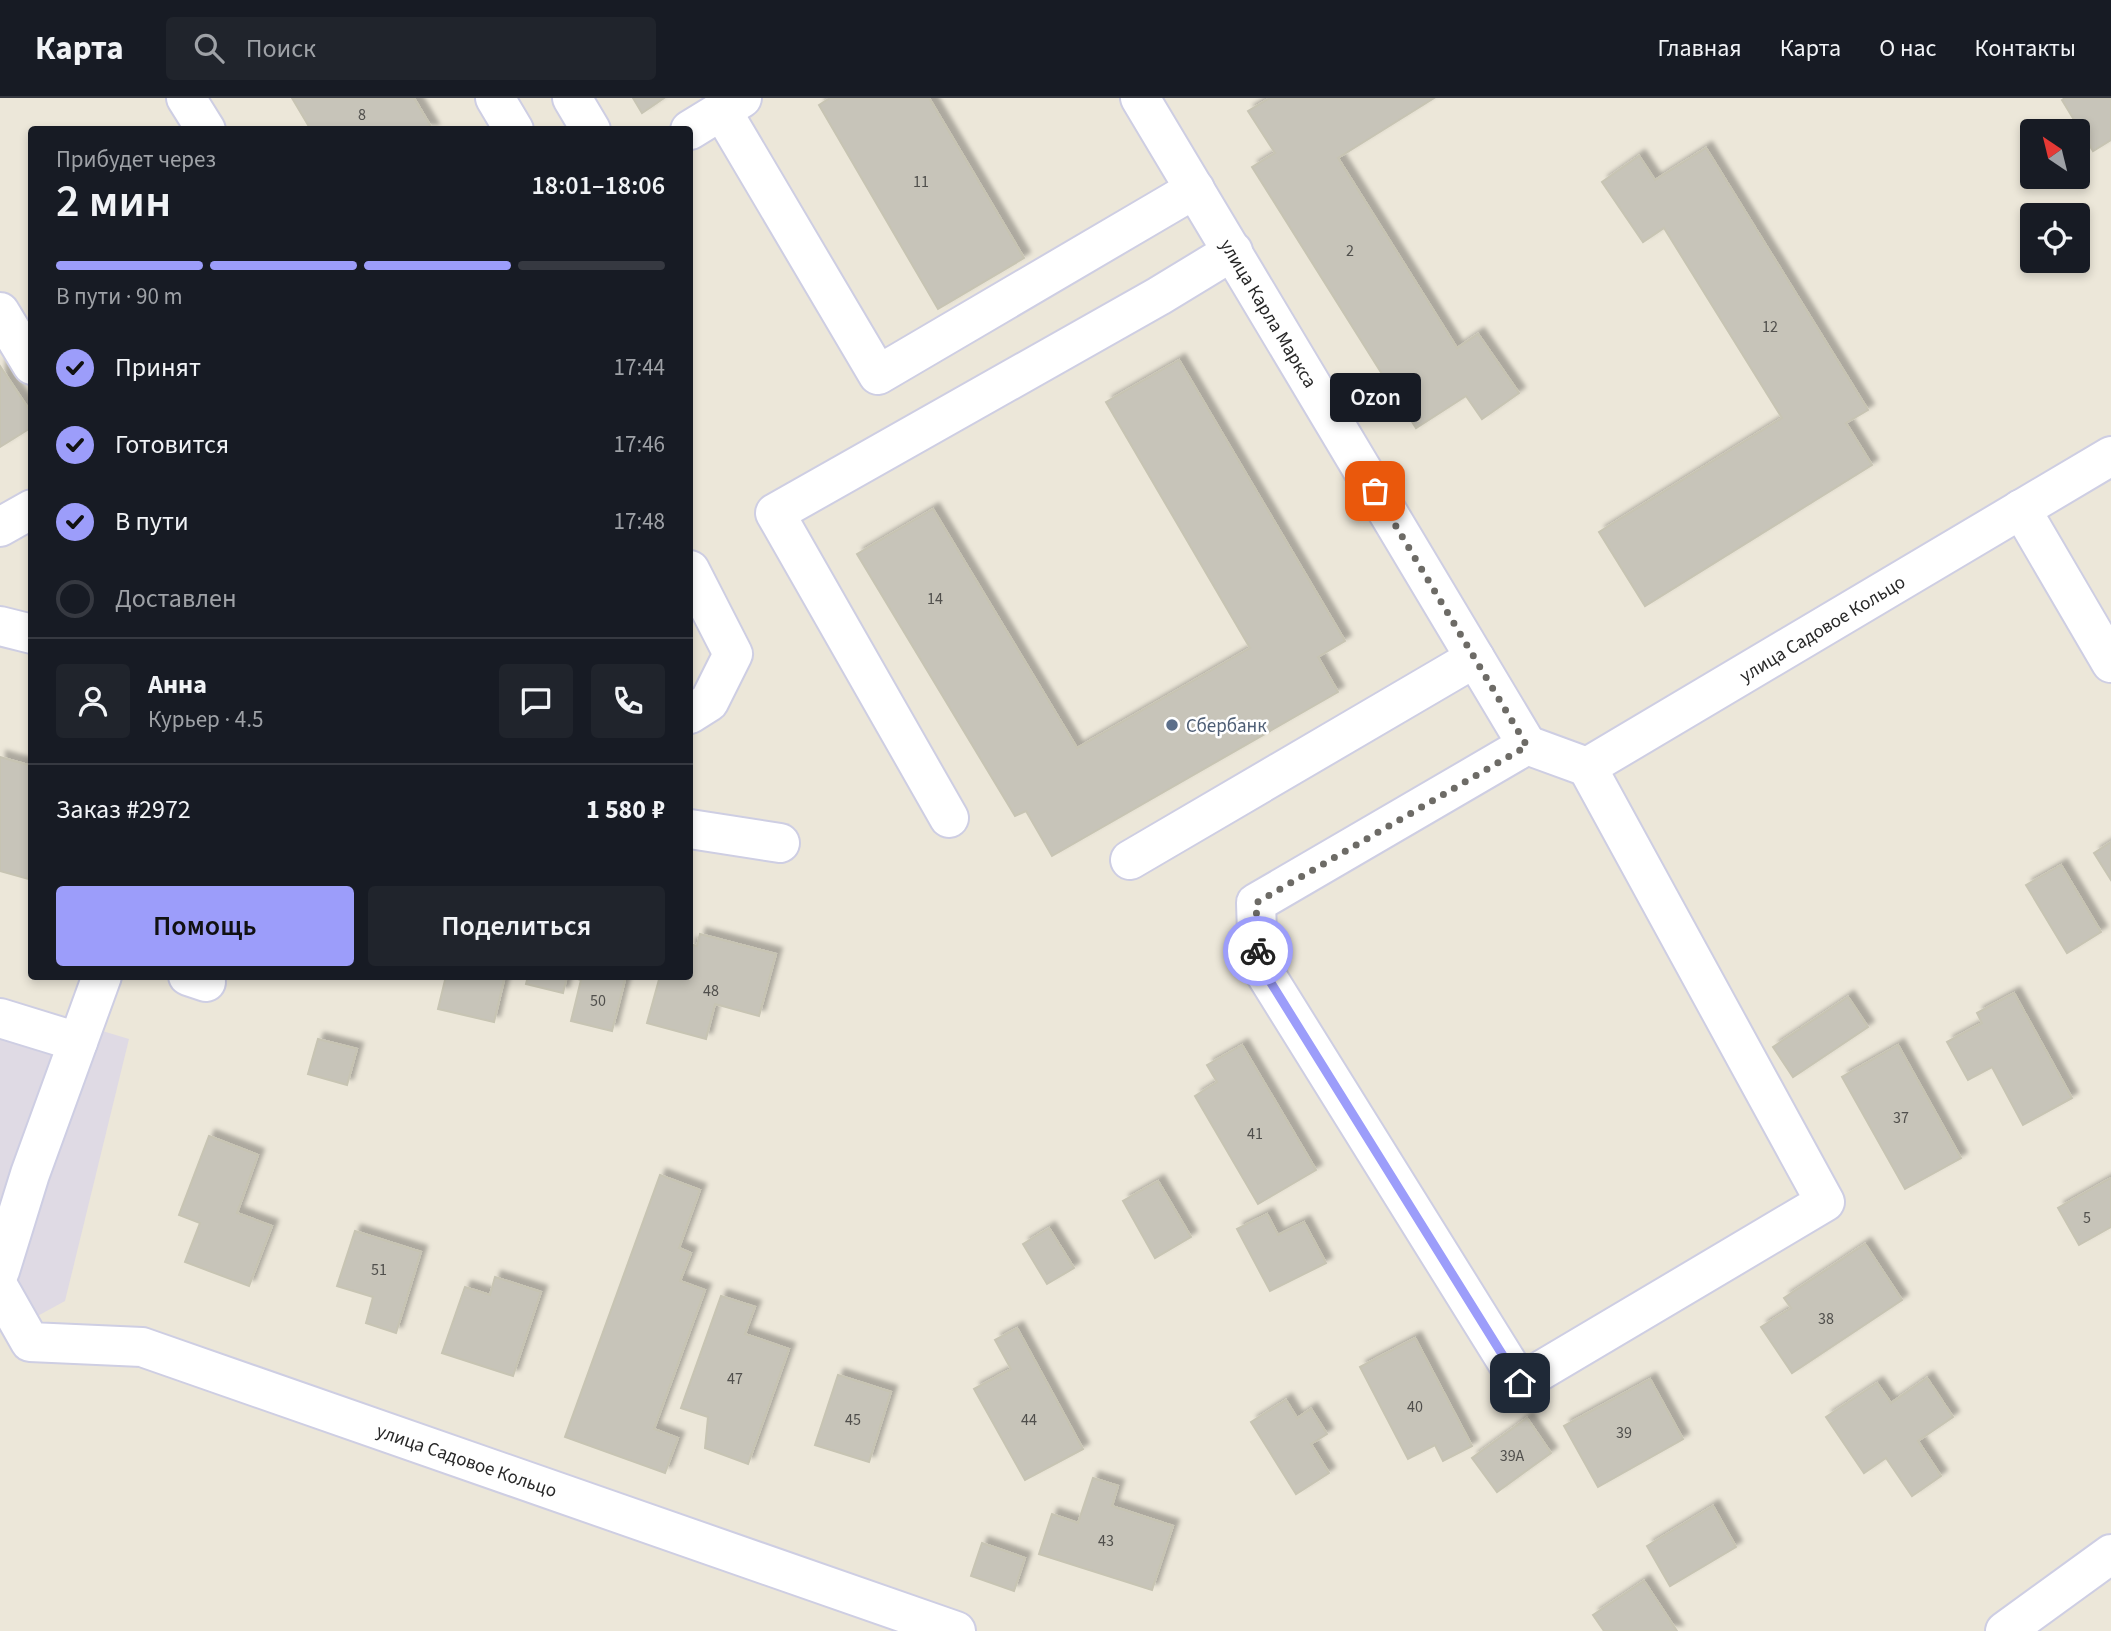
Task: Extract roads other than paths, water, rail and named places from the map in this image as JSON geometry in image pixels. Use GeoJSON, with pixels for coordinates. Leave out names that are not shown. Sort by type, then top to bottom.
{"type":"FeatureCollection","features":[{"type":"Feature","properties":{"kind":"street"},"geometry":{"type":"LineString","coordinates":[[186,98],[204,126]]}},
{"type":"Feature","properties":{"kind":"street"},"geometry":{"type":"LineString","coordinates":[[495,98],[512,126]]}},
{"type":"Feature","properties":{"kind":"street"},"geometry":{"type":"LineString","coordinates":[[572,98],[589,126]]}},
{"type":"Feature","properties":{"kind":"street","name":"улица Карла Маркса"},"geometry":{"type":"LineString","coordinates":[[1140,98],[1527,746]]}},
{"type":"Feature","properties":{"kind":"street"},"geometry":{"type":"LineString","coordinates":[[693,128],[732,104],[878,374],[1195,189]]}},
{"type":"Feature","properties":{"kind":"street"},"geometry":{"type":"LineString","coordinates":[[949,818],[775,513],[1159,296],[1233,251]]}},
{"type":"Feature","properties":{"kind":"street"},"geometry":{"type":"LineString","coordinates":[[0,312],[28,358]]}},
{"type":"Feature","properties":{"kind":"street","name":"улица Садовое Кольцо"},"geometry":{"type":"LineString","coordinates":[[1587,767],[2111,456]]}},
{"type":"Feature","properties":{"kind":"street"},"geometry":{"type":"LineString","coordinates":[[2021,509],[2111,663]]}},
{"type":"Feature","properties":{"kind":"street"},"geometry":{"type":"LineString","coordinates":[[0,527],[28,511]]}},
{"type":"Feature","properties":{"kind":"street"},"geometry":{"type":"LineString","coordinates":[[693,576],[733,654],[709,702],[693,711]]}},
{"type":"Feature","properties":{"kind":"street"},"geometry":{"type":"LineString","coordinates":[[0,626],[28,633]]}},
{"type":"Feature","properties":{"kind":"street"},"geometry":{"type":"LineString","coordinates":[[1129,860],[1475,658]]}},
{"type":"Feature","properties":{"kind":"street"},"geometry":{"type":"LineString","coordinates":[[1527,746],[1587,767],[1825,1202],[1520,1383],[1258,962],[1256,903],[1527,746]]}},
{"type":"Feature","properties":{"kind":"street"},"geometry":{"type":"LineString","coordinates":[[693,829],[780,843]]}},
{"type":"Feature","properties":{"kind":"street"},"geometry":{"type":"LineString","coordinates":[[0,1270],[15,1170],[78,1042],[101,980]]}},
{"type":"Feature","properties":{"kind":"street"},"geometry":{"type":"LineString","coordinates":[[0,1018],[78,1042]]}},
{"type":"Feature","properties":{"kind":"street","name":"улица Садовое Кольцо"},"geometry":{"type":"LineString","coordinates":[[0,1289],[30,1342],[142,1347],[956,1631]]}},
{"type":"Feature","properties":{"kind":"street"},"geometry":{"type":"LineString","coordinates":[[2005,1631],[2111,1554]]}},
{"type":"Feature","properties":{"kind":"place","name":"Ozon"},"geometry":{"type":"Point","coordinates":[1375,491]}},
{"type":"Feature","properties":{"kind":"place","name":"Сбербанк"},"geometry":{"type":"Point","coordinates":[1172,725]}}]}
